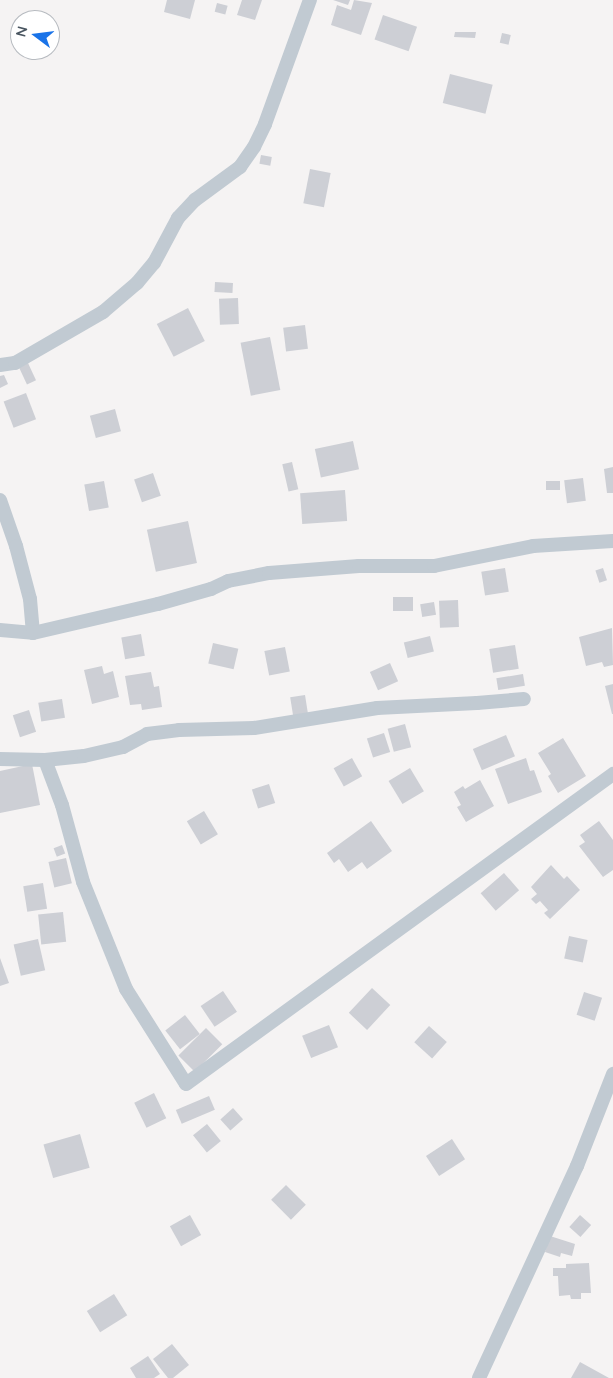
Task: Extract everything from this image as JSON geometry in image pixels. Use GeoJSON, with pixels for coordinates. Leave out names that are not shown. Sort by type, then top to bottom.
{"type":"FeatureCollection","features":[{"type":"Feature","properties":{"kind":"street"},"geometry":{"type":"LineString","coordinates":[[0,365],[15,363],[102,312],[137,283],[154,263],[178,218],[195,200],[240,167],[254,147],[265,124],[310,0]]}},
{"type":"Feature","properties":{"kind":"street"},"geometry":{"type":"LineString","coordinates":[[0,500],[16,546],[30,599],[33,633]]}},
{"type":"Feature","properties":{"kind":"street"},"geometry":{"type":"LineString","coordinates":[[0,630],[33,633],[158,604],[211,590],[228,581],[269,573],[358,566],[434,566],[533,546],[613,540]]}},
{"type":"Feature","properties":{"kind":"street"},"geometry":{"type":"LineString","coordinates":[[0,759],[45,760],[84,756],[123,747],[147,734],[179,730],[254,728],[377,708],[524,699]]}},
{"type":"Feature","properties":{"kind":"street"},"geometry":{"type":"LineString","coordinates":[[45,760],[62,805],[82,882],[126,989],[186,1084],[612,777]]}},
{"type":"Feature","properties":{"kind":"street"},"geometry":{"type":"LineString","coordinates":[[479,1378],[569,1184],[613,1074]]}},
{"type":"Feature","properties":{"kind":"building"},"geometry":{"type":"Polygon","coordinates":[[[167,0],[195,0],[190,19],[164,12],[167,0]]]}},
{"type":"Feature","properties":{"kind":"building"},"geometry":{"type":"Polygon","coordinates":[[[242,0],[262,0],[255,20],[237,15],[242,0]]]}},
{"type":"Feature","properties":{"kind":"building"},"geometry":{"type":"Polygon","coordinates":[[[333,0],[350,0],[348,5],[333,0]]]}},
{"type":"Feature","properties":{"kind":"building"},"geometry":{"type":"Polygon","coordinates":[[[354,0],[372,3],[361,35],[331,25],[337,5],[351,10],[354,0]]]}},
{"type":"Feature","properties":{"kind":"building"},"geometry":{"type":"Polygon","coordinates":[[[217,3],[228,6],[225,15],[215,12],[217,3]]]}},
{"type":"Feature","properties":{"kind":"building"},"geometry":{"type":"Polygon","coordinates":[[[383,15],[417,27],[409,51],[375,40],[383,15]]]}},
{"type":"Feature","properties":{"kind":"building"},"geometry":{"type":"Polygon","coordinates":[[[455,32],[476,32],[475,38],[454,37],[455,32]]]}},
{"type":"Feature","properties":{"kind":"building"},"geometry":{"type":"Polygon","coordinates":[[[502,33],[511,35],[509,45],[500,43],[502,33]]]}},
{"type":"Feature","properties":{"kind":"building"},"geometry":{"type":"Polygon","coordinates":[[[450,74],[493,85],[485,114],[443,103],[450,74]]]}},
{"type":"Feature","properties":{"kind":"building"},"geometry":{"type":"Polygon","coordinates":[[[261,155],[272,157],[270,166],[259,164],[261,155]]]}},
{"type":"Feature","properties":{"kind":"building"},"geometry":{"type":"Polygon","coordinates":[[[310,169],[331,173],[324,207],[303,203],[310,169]]]}},
{"type":"Feature","properties":{"kind":"building"},"geometry":{"type":"Polygon","coordinates":[[[215,282],[233,283],[232,293],[214,292],[215,282]]]}},
{"type":"Feature","properties":{"kind":"building"},"geometry":{"type":"Polygon","coordinates":[[[238,298],[239,324],[220,325],[219,299],[238,298]]]}},
{"type":"Feature","properties":{"kind":"building"},"geometry":{"type":"Polygon","coordinates":[[[188,308],[205,341],[174,357],[157,324],[188,308]]]}},
{"type":"Feature","properties":{"kind":"building"},"geometry":{"type":"Polygon","coordinates":[[[305,325],[308,349],[286,352],[283,328],[305,325]]]}},
{"type":"Feature","properties":{"kind":"building"},"geometry":{"type":"Polygon","coordinates":[[[270,337],[280,390],[251,396],[241,343],[270,337]]]}},
{"type":"Feature","properties":{"kind":"building"},"geometry":{"type":"Polygon","coordinates":[[[28,363],[36,380],[27,384],[19,367],[28,363]]]}},
{"type":"Feature","properties":{"kind":"building"},"geometry":{"type":"Polygon","coordinates":[[[4,375],[8,384],[0,388],[0,376],[4,375]]]}},
{"type":"Feature","properties":{"kind":"building"},"geometry":{"type":"Polygon","coordinates":[[[26,393],[36,419],[14,428],[4,402],[26,393]]]}},
{"type":"Feature","properties":{"kind":"building"},"geometry":{"type":"Polygon","coordinates":[[[115,409],[121,431],[96,438],[90,416],[115,409]]]}},
{"type":"Feature","properties":{"kind":"building"},"geometry":{"type":"Polygon","coordinates":[[[353,441],[359,469],[321,477],[315,449],[353,441]]]}},
{"type":"Feature","properties":{"kind":"building"},"geometry":{"type":"Polygon","coordinates":[[[292,462],[298,489],[289,492],[282,464],[292,462]]]}},
{"type":"Feature","properties":{"kind":"building"},"geometry":{"type":"Polygon","coordinates":[[[613,467],[613,493],[607,493],[604,469],[613,467]]]}},
{"type":"Feature","properties":{"kind":"building"},"geometry":{"type":"Polygon","coordinates":[[[153,473],[161,496],[142,502],[134,480],[153,473]]]}},
{"type":"Feature","properties":{"kind":"building"},"geometry":{"type":"Polygon","coordinates":[[[583,478],[586,501],[567,503],[564,480],[583,478]]]}},
{"type":"Feature","properties":{"kind":"building"},"geometry":{"type":"Polygon","coordinates":[[[104,481],[109,508],[89,511],[84,484],[104,481]]]}},
{"type":"Feature","properties":{"kind":"building"},"geometry":{"type":"Polygon","coordinates":[[[546,481],[560,481],[560,490],[546,490],[546,481]]]}},
{"type":"Feature","properties":{"kind":"building"},"geometry":{"type":"Polygon","coordinates":[[[345,490],[347,521],[302,524],[300,493],[345,490]]]}},
{"type":"Feature","properties":{"kind":"building"},"geometry":{"type":"Polygon","coordinates":[[[188,521],[197,563],[156,572],[147,530],[188,521]]]}},
{"type":"Feature","properties":{"kind":"building"},"geometry":{"type":"Polygon","coordinates":[[[505,568],[509,592],[485,595],[481,572],[505,568]]]}},
{"type":"Feature","properties":{"kind":"building"},"geometry":{"type":"Polygon","coordinates":[[[603,568],[607,580],[599,583],[595,570],[603,568]]]}},
{"type":"Feature","properties":{"kind":"building"},"geometry":{"type":"Polygon","coordinates":[[[393,597],[413,597],[413,611],[393,611],[393,597]]]}},
{"type":"Feature","properties":{"kind":"building"},"geometry":{"type":"Polygon","coordinates":[[[458,600],[459,627],[440,628],[439,601],[458,600]]]}},
{"type":"Feature","properties":{"kind":"building"},"geometry":{"type":"Polygon","coordinates":[[[434,602],[436,615],[422,617],[420,604],[434,602]]]}},
{"type":"Feature","properties":{"kind":"building"},"geometry":{"type":"Polygon","coordinates":[[[612,628],[613,665],[604,667],[602,662],[586,666],[579,637],[612,628]]]}},
{"type":"Feature","properties":{"kind":"building"},"geometry":{"type":"Polygon","coordinates":[[[141,634],[145,656],[125,659],[121,637],[141,634]]]}},
{"type":"Feature","properties":{"kind":"building"},"geometry":{"type":"Polygon","coordinates":[[[430,636],[434,652],[408,658],[404,643],[430,636]]]}},
{"type":"Feature","properties":{"kind":"building"},"geometry":{"type":"Polygon","coordinates":[[[213,643],[238,649],[234,669],[208,663],[213,643]]]}},
{"type":"Feature","properties":{"kind":"building"},"geometry":{"type":"Polygon","coordinates":[[[515,645],[519,669],[493,673],[489,649],[515,645]]]}},
{"type":"Feature","properties":{"kind":"building"},"geometry":{"type":"Polygon","coordinates":[[[285,647],[290,672],[269,676],[264,651],[285,647]]]}},
{"type":"Feature","properties":{"kind":"building"},"geometry":{"type":"Polygon","coordinates":[[[390,663],[398,681],[378,690],[370,672],[390,663]]]}},
{"type":"Feature","properties":{"kind":"building"},"geometry":{"type":"Polygon","coordinates":[[[102,666],[104,674],[113,671],[119,697],[92,704],[84,670],[102,666]]]}},
{"type":"Feature","properties":{"kind":"building"},"geometry":{"type":"Polygon","coordinates":[[[151,672],[154,687],[159,686],[162,707],[142,710],[141,704],[130,705],[125,676],[151,672]]]}},
{"type":"Feature","properties":{"kind":"building"},"geometry":{"type":"Polygon","coordinates":[[[523,674],[525,686],[498,690],[496,678],[523,674]]]}},
{"type":"Feature","properties":{"kind":"building"},"geometry":{"type":"Polygon","coordinates":[[[613,684],[613,714],[612,714],[605,686],[613,684]]]}},
{"type":"Feature","properties":{"kind":"building"},"geometry":{"type":"Polygon","coordinates":[[[305,695],[308,715],[293,717],[290,697],[305,695]]]}},
{"type":"Feature","properties":{"kind":"building"},"geometry":{"type":"Polygon","coordinates":[[[62,699],[65,718],[41,722],[38,703],[62,699]]]}},
{"type":"Feature","properties":{"kind":"building"},"geometry":{"type":"Polygon","coordinates":[[[29,710],[36,732],[20,737],[13,715],[29,710]]]}},
{"type":"Feature","properties":{"kind":"building"},"geometry":{"type":"Polygon","coordinates":[[[405,724],[411,747],[394,752],[388,729],[405,724]]]}},
{"type":"Feature","properties":{"kind":"building"},"geometry":{"type":"Polygon","coordinates":[[[384,733],[390,752],[373,758],[367,739],[384,733]]]}},
{"type":"Feature","properties":{"kind":"building"},"geometry":{"type":"Polygon","coordinates":[[[506,735],[515,756],[482,770],[473,749],[506,735]]]}},
{"type":"Feature","properties":{"kind":"building"},"geometry":{"type":"Polygon","coordinates":[[[563,738],[586,776],[558,793],[548,776],[551,774],[538,753],[563,738]]]}},
{"type":"Feature","properties":{"kind":"building"},"geometry":{"type":"Polygon","coordinates":[[[352,758],[362,776],[344,787],[334,768],[352,758]]]}},
{"type":"Feature","properties":{"kind":"building"},"geometry":{"type":"Polygon","coordinates":[[[526,758],[530,771],[534,770],[542,792],[508,804],[495,769],[526,758]]]}},
{"type":"Feature","properties":{"kind":"building"},"geometry":{"type":"Polygon","coordinates":[[[32,764],[40,805],[0,813],[0,771],[32,764]]]}},
{"type":"Feature","properties":{"kind":"building"},"geometry":{"type":"Polygon","coordinates":[[[410,768],[424,791],[402,804],[389,781],[410,768]]]}},
{"type":"Feature","properties":{"kind":"building"},"geometry":{"type":"Polygon","coordinates":[[[480,780],[494,806],[466,822],[457,807],[461,805],[454,792],[463,786],[465,789],[480,780]]]}},
{"type":"Feature","properties":{"kind":"building"},"geometry":{"type":"Polygon","coordinates":[[[269,784],[275,803],[258,809],[252,790],[269,784]]]}},
{"type":"Feature","properties":{"kind":"building"},"geometry":{"type":"Polygon","coordinates":[[[204,811],[218,834],[201,844],[187,821],[204,811]]]}},
{"type":"Feature","properties":{"kind":"building"},"geometry":{"type":"Polygon","coordinates":[[[371,821],[392,851],[367,869],[362,862],[348,872],[339,859],[334,863],[327,853],[371,821]]]}},
{"type":"Feature","properties":{"kind":"building"},"geometry":{"type":"Polygon","coordinates":[[[599,821],[613,840],[613,870],[603,877],[579,846],[585,842],[580,835],[599,821]]]}},
{"type":"Feature","properties":{"kind":"building"},"geometry":{"type":"Polygon","coordinates":[[[62,845],[65,853],[57,857],[54,848],[62,845]]]}},
{"type":"Feature","properties":{"kind":"building"},"geometry":{"type":"Polygon","coordinates":[[[66,858],[72,883],[54,887],[48,862],[66,858]]]}},
{"type":"Feature","properties":{"kind":"building"},"geometry":{"type":"Polygon","coordinates":[[[551,865],[564,879],[567,876],[580,890],[550,919],[544,913],[548,910],[540,901],[536,904],[531,899],[537,894],[531,887],[551,865]]]}},
{"type":"Feature","properties":{"kind":"building"},"geometry":{"type":"Polygon","coordinates":[[[504,873],[519,890],[496,911],[481,893],[504,873]]]}},
{"type":"Feature","properties":{"kind":"building"},"geometry":{"type":"Polygon","coordinates":[[[43,883],[47,909],[27,912],[23,886],[43,883]]]}},
{"type":"Feature","properties":{"kind":"building"},"geometry":{"type":"Polygon","coordinates":[[[63,912],[66,942],[41,944],[38,915],[63,912]]]}},
{"type":"Feature","properties":{"kind":"building"},"geometry":{"type":"Polygon","coordinates":[[[569,936],[588,940],[583,962],[564,958],[569,936]]]}},
{"type":"Feature","properties":{"kind":"building"},"geometry":{"type":"Polygon","coordinates":[[[38,939],[45,970],[21,976],[14,945],[38,939]]]}},
{"type":"Feature","properties":{"kind":"building"},"geometry":{"type":"Polygon","coordinates":[[[0,958],[9,983],[0,986],[0,958]]]}},
{"type":"Feature","properties":{"kind":"building"},"geometry":{"type":"Polygon","coordinates":[[[372,988],[390,1005],[367,1030],[349,1013],[372,988]]]}},
{"type":"Feature","properties":{"kind":"building"},"geometry":{"type":"Polygon","coordinates":[[[223,991],[237,1012],[215,1027],[201,1006],[223,991]]]}},
{"type":"Feature","properties":{"kind":"building"},"geometry":{"type":"Polygon","coordinates":[[[584,992],[602,998],[595,1021],[577,1015],[584,992]]]}},
{"type":"Feature","properties":{"kind":"building"},"geometry":{"type":"Polygon","coordinates":[[[185,1015],[200,1034],[180,1049],[165,1030],[185,1015]]]}},
{"type":"Feature","properties":{"kind":"building"},"geometry":{"type":"Polygon","coordinates":[[[329,1025],[338,1047],[311,1058],[302,1036],[329,1025]]]}},
{"type":"Feature","properties":{"kind":"building"},"geometry":{"type":"Polygon","coordinates":[[[429,1026],[447,1042],[432,1058],[414,1042],[429,1026]]]}},
{"type":"Feature","properties":{"kind":"building"},"geometry":{"type":"Polygon","coordinates":[[[206,1028],[222,1044],[195,1072],[178,1056],[206,1028]]]}},
{"type":"Feature","properties":{"kind":"building"},"geometry":{"type":"Polygon","coordinates":[[[154,1093],[166,1118],[147,1128],[134,1103],[154,1093]]]}},
{"type":"Feature","properties":{"kind":"building"},"geometry":{"type":"Polygon","coordinates":[[[209,1096],[215,1110],[182,1124],[176,1110],[209,1096]]]}},
{"type":"Feature","properties":{"kind":"building"},"geometry":{"type":"Polygon","coordinates":[[[233,1108],[243,1119],[230,1131],[220,1119],[233,1108]]]}},
{"type":"Feature","properties":{"kind":"building"},"geometry":{"type":"Polygon","coordinates":[[[207,1124],[221,1141],[207,1152],[193,1135],[207,1124]]]}},
{"type":"Feature","properties":{"kind":"building"},"geometry":{"type":"Polygon","coordinates":[[[80,1134],[90,1168],[53,1178],[43,1144],[80,1134]]]}},
{"type":"Feature","properties":{"kind":"building"},"geometry":{"type":"Polygon","coordinates":[[[452,1139],[465,1159],[439,1176],[426,1156],[452,1139]]]}},
{"type":"Feature","properties":{"kind":"building"},"geometry":{"type":"Polygon","coordinates":[[[286,1185],[306,1205],[291,1220],[271,1200],[286,1185]]]}},
{"type":"Feature","properties":{"kind":"building"},"geometry":{"type":"Polygon","coordinates":[[[190,1215],[201,1235],[181,1246],[170,1226],[190,1215]]]}},
{"type":"Feature","properties":{"kind":"building"},"geometry":{"type":"Polygon","coordinates":[[[580,1215],[591,1225],[580,1237],[569,1227],[580,1215]]]}},
{"type":"Feature","properties":{"kind":"building"},"geometry":{"type":"Polygon","coordinates":[[[550,1236],[575,1244],[572,1256],[561,1253],[560,1257],[545,1252],[550,1236]]]}},
{"type":"Feature","properties":{"kind":"building"},"geometry":{"type":"Polygon","coordinates":[[[589,1263],[591,1293],[581,1293],[581,1299],[571,1299],[570,1295],[559,1296],[558,1276],[553,1276],[553,1268],[566,1268],[566,1264],[589,1263]]]}},
{"type":"Feature","properties":{"kind":"building"},"geometry":{"type":"Polygon","coordinates":[[[114,1294],[127,1315],[100,1332],[87,1311],[114,1294]]]}},
{"type":"Feature","properties":{"kind":"building"},"geometry":{"type":"Polygon","coordinates":[[[172,1344],[189,1365],[173,1378],[168,1378],[153,1359],[172,1344]]]}},
{"type":"Feature","properties":{"kind":"building"},"geometry":{"type":"Polygon","coordinates":[[[148,1356],[160,1374],[154,1378],[136,1378],[130,1368],[148,1356]]]}},
{"type":"Feature","properties":{"kind":"building"},"geometry":{"type":"Polygon","coordinates":[[[580,1362],[609,1378],[571,1378],[580,1362]]]}}]}
